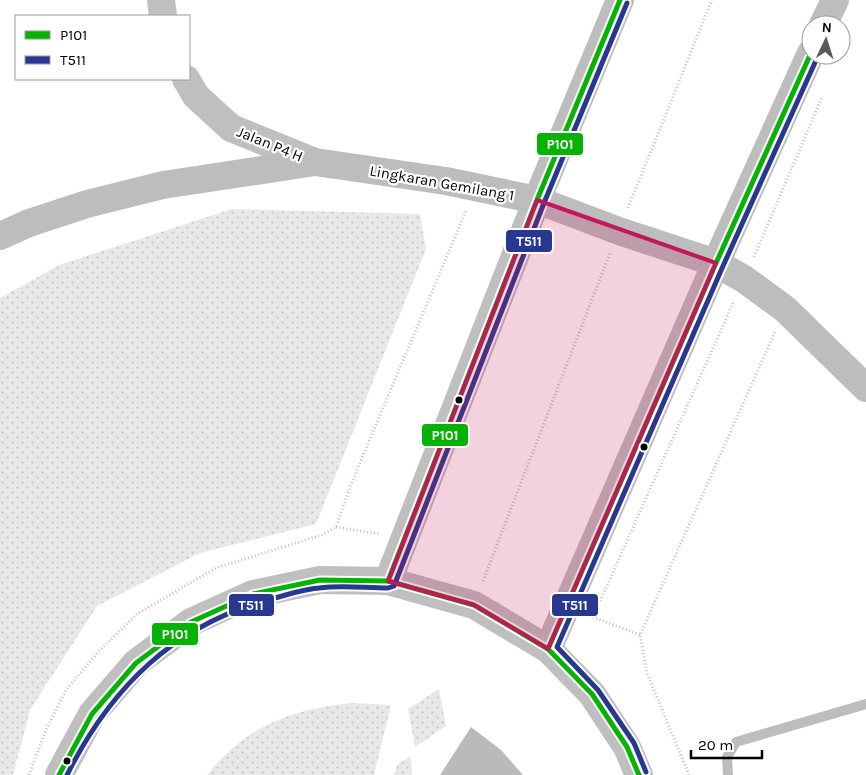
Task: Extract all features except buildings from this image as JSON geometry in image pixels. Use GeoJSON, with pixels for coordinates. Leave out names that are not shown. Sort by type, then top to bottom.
{"type":"FeatureCollection","features":[{"type":"Feature","properties":{"kind":"main road"},"geometry":{"type":"LineString","coordinates":[[537,200],[620,0]]}},
{"type":"Feature","properties":{"kind":"main road"},"geometry":{"type":"LineString","coordinates":[[828,15],[835,0]]}},
{"type":"Feature","properties":{"kind":"main road"},"geometry":{"type":"LineString","coordinates":[[716,263],[805,65]]}},
{"type":"Feature","properties":{"kind":"main road","name":"Lingkaran Gemilang 1"},"geometry":{"type":"LineString","coordinates":[[0,236],[29,222],[87,204],[164,185],[315,162],[476,187],[537,200],[619,231],[716,263],[744,279],[785,309],[866,388]]}},
{"type":"Feature","properties":{"kind":"street"},"geometry":{"type":"LineString","coordinates":[[160,0],[163,15]]}},
{"type":"Feature","properties":{"kind":"street","name":"Jalan P4 H"},"geometry":{"type":"LineString","coordinates":[[187,80],[196,96],[231,128],[315,162]]}},
{"type":"Feature","properties":{"kind":"street"},"geometry":{"type":"LineString","coordinates":[[388,581],[537,200]]}},
{"type":"Feature","properties":{"kind":"street"},"geometry":{"type":"LineString","coordinates":[[548,649],[716,263]]}},
{"type":"Feature","properties":{"kind":"street"},"geometry":{"type":"LineString","coordinates":[[59,775],[92,714],[136,663],[191,622],[253,594],[320,580],[388,581],[474,605],[548,649],[592,694],[627,746],[638,775]]}},
{"type":"Feature","properties":{"kind":"lane"},"geometry":{"type":"LineString","coordinates":[[728,775],[727,757],[736,742],[866,704]]}},
{"type":"Feature","properties":{"kind":"path"},"geometry":{"type":"LineString","coordinates":[[474,605],[619,231],[712,0]]}},
{"type":"Feature","properties":{"kind":"path"},"geometry":{"type":"LineString","coordinates":[[593,617],[744,279],[824,91]]}},
{"type":"Feature","properties":{"kind":"path"},"geometry":{"type":"LineString","coordinates":[[336,527],[354,477],[476,187]]}},
{"type":"Feature","properties":{"kind":"path"},"geometry":{"type":"LineString","coordinates":[[689,775],[647,673],[640,635],[785,309]]}},
{"type":"Feature","properties":{"kind":"path"},"geometry":{"type":"LineString","coordinates":[[29,775],[45,732],[66,690],[98,651],[137,614],[216,568],[322,535],[336,527],[382,534]]}},
{"type":"Feature","properties":{"kind":"path"},"geometry":{"type":"LineString","coordinates":[[567,604],[593,617],[640,635]]}},
{"type":"Feature","properties":{"kind":"highlighted area"},"geometry":{"type":"Polygon","coordinates":[[[537,200],[716,263],[548,649],[474,605],[388,581],[537,200]]]}},
{"type":"Feature","properties":{"kind":"shaded area"},"geometry":{"type":"Polygon","coordinates":[[[232,209],[420,214],[426,249],[316,524],[200,553],[97,606],[30,710],[13,775],[0,775],[0,298],[59,265],[232,209]]]}},
{"type":"Feature","properties":{"kind":"shaded area"},"geometry":{"type":"Polygon","coordinates":[[[439,689],[446,726],[415,747],[408,709],[439,689]]]}},
{"type":"Feature","properties":{"kind":"shaded area"},"geometry":{"type":"Polygon","coordinates":[[[352,703],[391,705],[374,775],[207,775],[238,744],[254,732],[271,723],[309,710],[352,703]]]}},
{"type":"Feature","properties":{"kind":"shaded area"},"geometry":{"type":"Polygon","coordinates":[[[471,727],[501,750],[523,775],[440,775],[471,727]]]}},
{"type":"Feature","properties":{"kind":"shaded area"},"geometry":{"type":"Polygon","coordinates":[[[411,756],[412,775],[394,775],[398,764],[411,756]]]}},
{"type":"Feature","properties":{"kind":"transit line","name":"P101"},"geometry":{"type":"LineString","coordinates":[[388,581],[537,200],[620,0]]}},
{"type":"Feature","properties":{"kind":"transit line","name":"T511"},"geometry":{"type":"LineString","coordinates":[[67,775],[84,743],[125,687],[175,643],[204,625],[236,610],[307,590],[328,587],[388,588],[394,586],[544,203],[627,3]]}},
{"type":"Feature","properties":{"kind":"transit line","name":"P101"},"geometry":{"type":"LineString","coordinates":[[548,649],[716,263],[806,65]]}},
{"type":"Feature","properties":{"kind":"transit line","name":"T511"},"geometry":{"type":"LineString","coordinates":[[646,772],[634,743],[598,690],[557,647],[723,266],[814,65]]}},
{"type":"Feature","properties":{"kind":"transit line","name":"P101"},"geometry":{"type":"LineString","coordinates":[[59,775],[92,714],[136,663],[191,622],[253,594],[320,580],[388,581],[474,605],[548,649],[592,694],[627,747],[639,775]]}}]}
